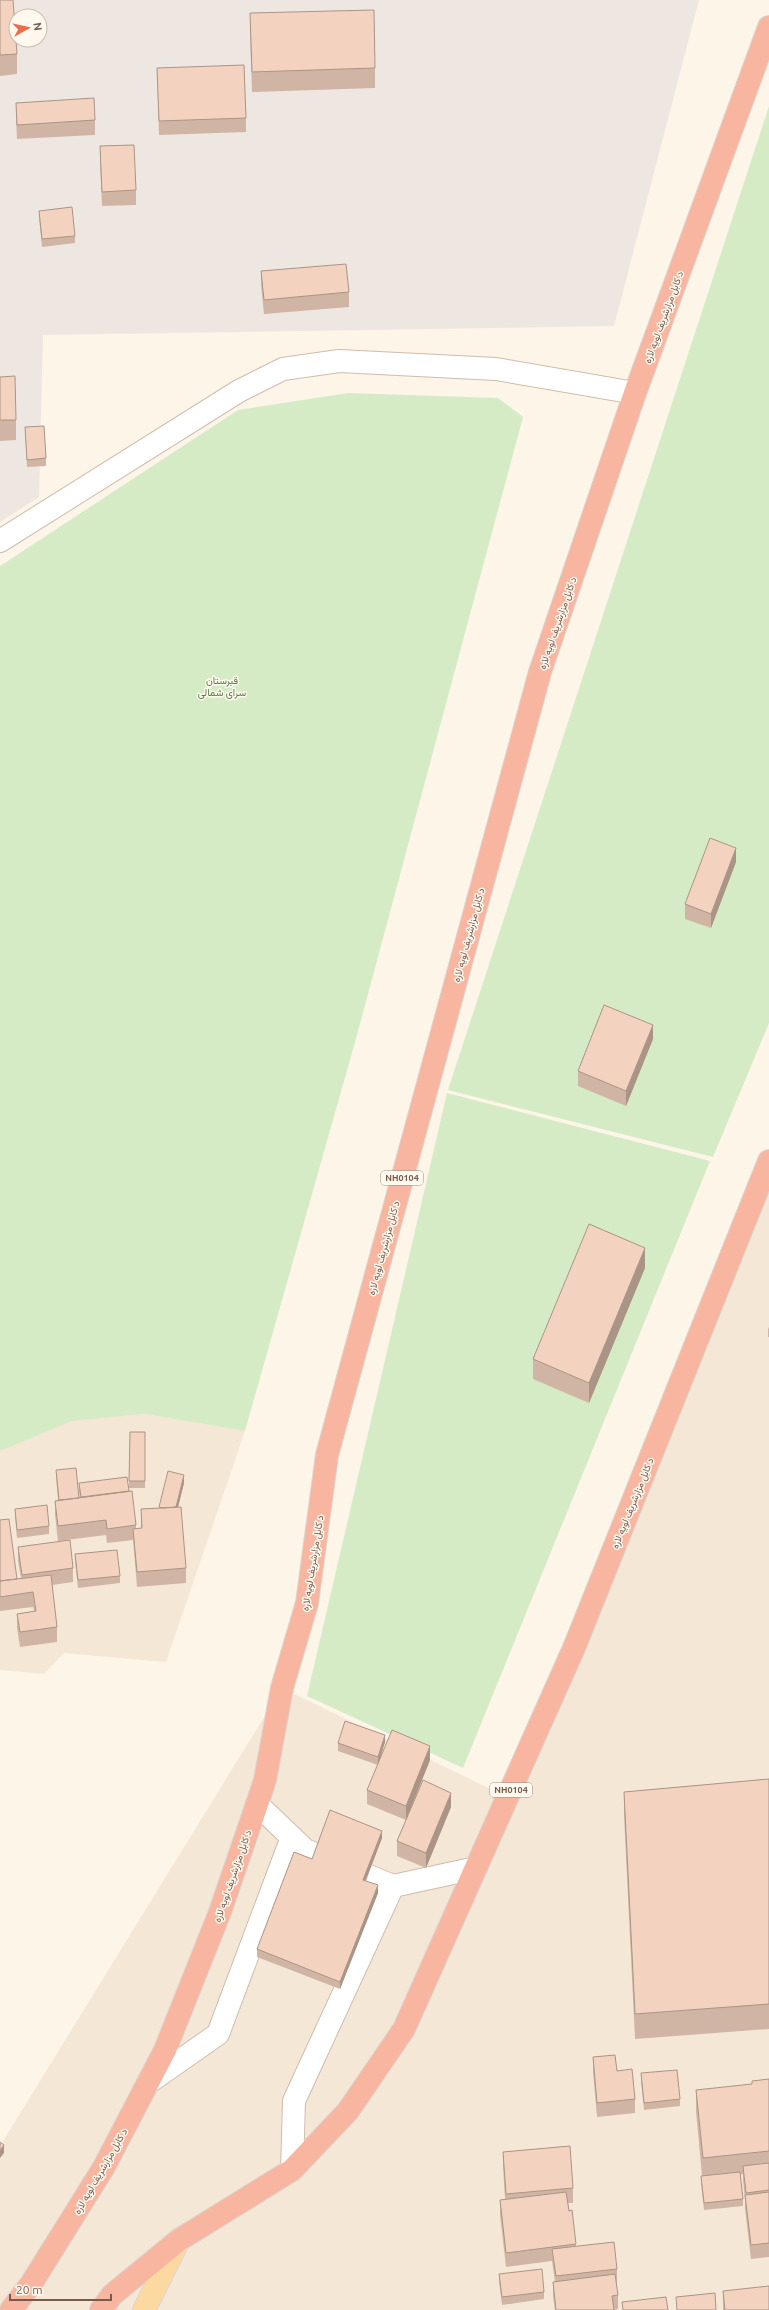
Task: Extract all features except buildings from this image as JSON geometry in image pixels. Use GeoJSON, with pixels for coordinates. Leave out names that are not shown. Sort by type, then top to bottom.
{"type":"FeatureCollection","features":[{"type":"Feature","properties":{"kind":"highway","name":"د کابل مزارشریف لویه لاره"},"geometry":{"type":"LineString","coordinates":[[12,2310],[31,2284],[104,2167],[165,2050],[220,1912],[257,1804],[264,1780],[282,1688],[308,1603],[327,1455],[540,672],[635,393],[769,27]]}},
{"type":"Feature","properties":{"kind":"highway","name":"د کابل مزارشریف لویه لاره"},"geometry":{"type":"LineString","coordinates":[[101,2310],[112,2295],[179,2240],[292,2170],[348,2111],[404,2029],[574,1648],[769,1161]]}},
{"type":"Feature","properties":{"kind":"main road"},"geometry":{"type":"LineString","coordinates":[[144,2310],[179,2240]]}},
{"type":"Feature","properties":{"kind":"street"},"geometry":{"type":"LineString","coordinates":[[0,541],[239,391],[283,369],[339,361],[496,369],[635,393]]}},
{"type":"Feature","properties":{"kind":"street"},"geometry":{"type":"LineString","coordinates":[[257,1804],[305,1850],[393,1886],[476,1868]]}},
{"type":"Feature","properties":{"kind":"street"},"geometry":{"type":"LineString","coordinates":[[148,2083],[218,2034],[292,1838]]}},
{"type":"Feature","properties":{"kind":"street"},"geometry":{"type":"LineString","coordinates":[[292,2170],[294,2101],[393,1886]]}},
{"type":"Feature","properties":{"kind":"shaded area"},"geometry":{"type":"Polygon","coordinates":[[[0,0],[699,0],[614,326],[43,335],[39,497],[0,522],[0,0]]]}},
{"type":"Feature","properties":{"kind":"shaded area"},"geometry":{"type":"Polygon","coordinates":[[[769,1169],[769,2310],[0,2310],[0,2146],[282,1688],[507,1797],[769,1169]]]}},
{"type":"Feature","properties":{"kind":"shaded area"},"geometry":{"type":"Polygon","coordinates":[[[144,1414],[245,1431],[166,1662],[64,1653],[44,1674],[0,1670],[0,1451],[72,1420],[144,1414]]]}},
{"type":"Feature","properties":{"kind":"green space"},"geometry":{"type":"Polygon","coordinates":[[[769,106],[769,1023],[713,1157],[448,1090],[769,106]]]}},
{"type":"Feature","properties":{"kind":"green space","name":"قبرستان سرای شمالی"},"geometry":{"type":"Polygon","coordinates":[[[348,393],[498,398],[523,417],[357,1035],[245,1431],[144,1414],[72,1421],[0,1451],[0,566],[238,410],[348,393]]]}},
{"type":"Feature","properties":{"kind":"green space"},"geometry":{"type":"Polygon","coordinates":[[[447,1093],[710,1161],[463,1768],[307,1696],[447,1093]]]}}]}
